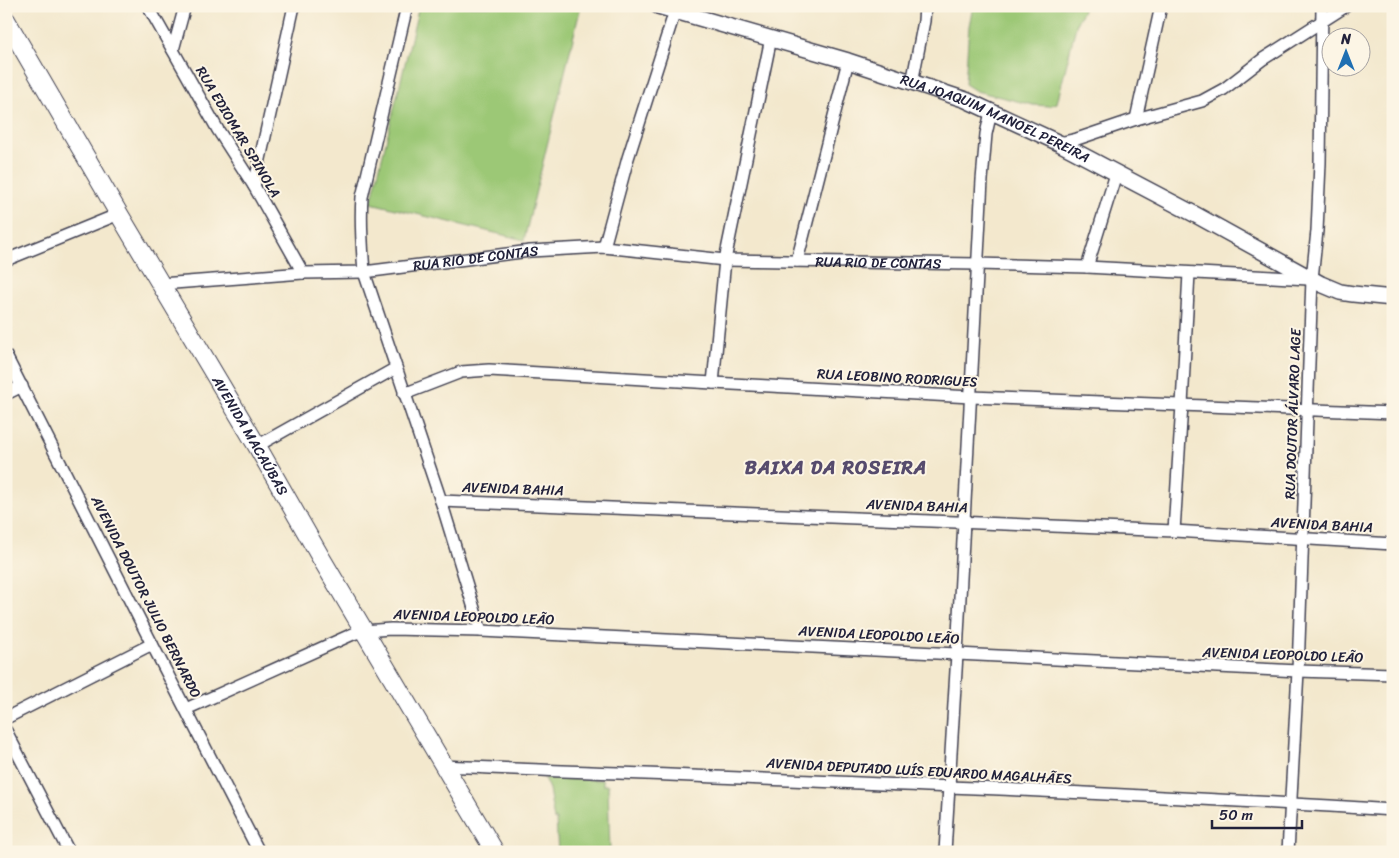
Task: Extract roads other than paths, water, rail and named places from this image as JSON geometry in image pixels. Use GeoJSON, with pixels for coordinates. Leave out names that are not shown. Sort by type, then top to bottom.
{"type":"FeatureCollection","features":[{"type":"Feature","properties":{"kind":"main road","name":"AVENIDA MACAÚBAS"},"geometry":{"type":"LineString","coordinates":[[6,20],[257,446],[363,631],[495,852]]}},
{"type":"Feature","properties":{"kind":"street","name":"RUA EDIOMAR SPINOLA"},"geometry":{"type":"LineString","coordinates":[[148,6],[218,130],[254,186],[303,273]]}},
{"type":"Feature","properties":{"kind":"street"},"geometry":{"type":"LineString","coordinates":[[173,50],[185,6]]}},
{"type":"Feature","properties":{"kind":"street"},"geometry":{"type":"LineString","coordinates":[[254,186],[294,6]]}},
{"type":"Feature","properties":{"kind":"street"},"geometry":{"type":"LineString","coordinates":[[407,6],[362,197],[361,223],[364,272],[441,501],[481,631]]}},
{"type":"Feature","properties":{"kind":"street","name":"RUA JOAQUIM MANOEL PEREIRA"},"geometry":{"type":"LineString","coordinates":[[658,6],[675,11],[692,11],[966,100],[1059,143],[1312,279]]}},
{"type":"Feature","properties":{"kind":"street"},"geometry":{"type":"LineString","coordinates":[[912,83],[926,6]]}},
{"type":"Feature","properties":{"kind":"street"},"geometry":{"type":"LineString","coordinates":[[1136,119],[1161,6]]}},
{"type":"Feature","properties":{"kind":"street","name":"RUA DOUTOR ÁLVARO LAGE"},"geometry":{"type":"LineString","coordinates":[[1288,852],[1298,671],[1312,279],[1317,231],[1320,163],[1322,6]]}},
{"type":"Feature","properties":{"kind":"street"},"geometry":{"type":"LineString","coordinates":[[1059,143],[1202,101],[1224,89],[1263,59],[1346,6]]}},
{"type":"Feature","properties":{"kind":"street"},"geometry":{"type":"LineString","coordinates":[[604,247],[628,158],[675,11]]}},
{"type":"Feature","properties":{"kind":"street"},"geometry":{"type":"LineString","coordinates":[[713,384],[725,260],[771,38]]}},
{"type":"Feature","properties":{"kind":"street"},"geometry":{"type":"LineString","coordinates":[[797,261],[848,61]]}},
{"type":"Feature","properties":{"kind":"street"},"geometry":{"type":"LineString","coordinates":[[945,852],[982,180],[986,134],[991,112]]}},
{"type":"Feature","properties":{"kind":"street"},"geometry":{"type":"LineString","coordinates":[[1087,267],[1116,174]]}},
{"type":"Feature","properties":{"kind":"street"},"geometry":{"type":"LineString","coordinates":[[6,260],[119,214]]}},
{"type":"Feature","properties":{"kind":"street","name":"RUA RIO DE CONTAS"},"geometry":{"type":"LineString","coordinates":[[161,284],[303,273],[364,272],[504,254],[564,248],[604,247],[725,260],[1087,267],[1312,279],[1340,292],[1393,298]]}},
{"type":"Feature","properties":{"kind":"street"},"geometry":{"type":"LineString","coordinates":[[1174,531],[1188,273]]}},
{"type":"Feature","properties":{"kind":"street","name":"AVENIDA DOUTOR JULIO BERNARDO"},"geometry":{"type":"LineString","coordinates":[[6,356],[259,852]]}},
{"type":"Feature","properties":{"kind":"street"},"geometry":{"type":"LineString","coordinates":[[257,446],[396,368]]}},
{"type":"Feature","properties":{"kind":"street","name":"RUA LEOBINO RODRIGUES"},"geometry":{"type":"LineString","coordinates":[[404,394],[461,372],[488,370],[971,397],[1393,413]]}},
{"type":"Feature","properties":{"kind":"street"},"geometry":{"type":"LineString","coordinates":[[6,394],[22,386]]}},
{"type":"Feature","properties":{"kind":"street","name":"AVENIDA BAHIA"},"geometry":{"type":"LineString","coordinates":[[441,501],[1174,531],[1393,544]]}},
{"type":"Feature","properties":{"kind":"street","name":"AVENIDA LEOPOLDO LEÃO"},"geometry":{"type":"LineString","coordinates":[[186,709],[341,639],[363,631],[390,629],[481,631],[1393,674]]}},
{"type":"Feature","properties":{"kind":"street"},"geometry":{"type":"LineString","coordinates":[[6,718],[152,644]]}},
{"type":"Feature","properties":{"kind":"street"},"geometry":{"type":"LineString","coordinates":[[6,731],[70,852]]}},
{"type":"Feature","properties":{"kind":"street","name":"AVENIDA DEPUTADO LUÍS EDUARDO MAGALHÃES"},"geometry":{"type":"LineString","coordinates":[[443,766],[948,787],[1291,803],[1393,810]]}},
{"type":"Feature","properties":{"kind":"district","name":"BAIXA DA ROSEIRA"},"geometry":{"type":"Point","coordinates":[836,467]}}]}
